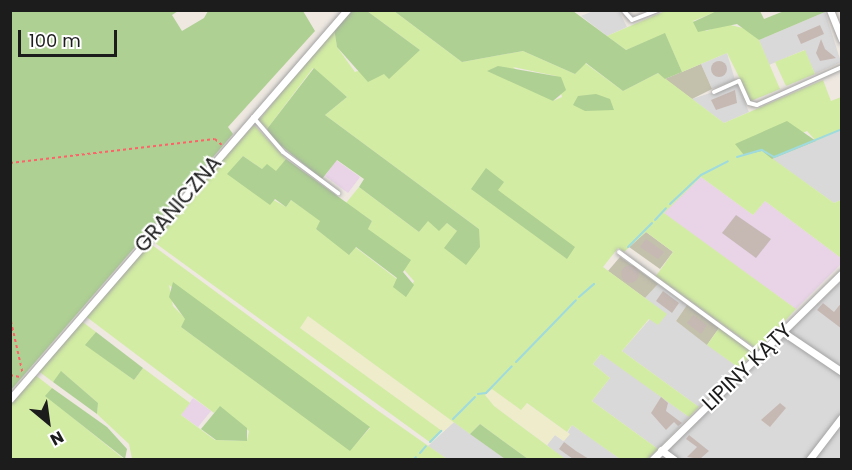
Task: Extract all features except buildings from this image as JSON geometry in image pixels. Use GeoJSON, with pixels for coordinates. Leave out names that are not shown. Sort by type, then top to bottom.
{"type":"FeatureCollection","features":[{"type":"Feature","properties":{"kind":"street","name":"GRANICZNA"},"geometry":{"type":"LineString","coordinates":[[10,399],[347,10]]}},
{"type":"Feature","properties":{"kind":"street"},"geometry":{"type":"LineString","coordinates":[[830,10],[842,40]]}},
{"type":"Feature","properties":{"kind":"street","name":"LIPINY KĄTY"},"geometry":{"type":"LineString","coordinates":[[652,459],[842,273]]}},
{"type":"Feature","properties":{"kind":"street"},"geometry":{"type":"LineString","coordinates":[[783,332],[842,372]]}},
{"type":"Feature","properties":{"kind":"street"},"geometry":{"type":"LineString","coordinates":[[809,459],[842,417]]}},
{"type":"Feature","properties":{"kind":"street"},"geometry":{"type":"LineString","coordinates":[[661,450],[675,459]]}},
{"type":"Feature","properties":{"kind":"lane"},"geometry":{"type":"LineString","coordinates":[[623,10],[632,20],[658,10]]}},
{"type":"Feature","properties":{"kind":"lane"},"geometry":{"type":"LineString","coordinates":[[714,92],[739,81],[749,103],[757,105],[842,67]]}},
{"type":"Feature","properties":{"kind":"lane"},"geometry":{"type":"LineString","coordinates":[[253,116],[283,152],[338,193]]}},
{"type":"Feature","properties":{"kind":"lane"},"geometry":{"type":"LineString","coordinates":[[619,252],[759,355]]}},
{"type":"Feature","properties":{"kind":"path"},"geometry":{"type":"LineString","coordinates":[[10,163],[215,139],[227,148]]}},
{"type":"Feature","properties":{"kind":"path"},"geometry":{"type":"LineString","coordinates":[[10,316],[20,370],[27,378]]}},
{"type":"Feature","properties":{"kind":"path"},"geometry":{"type":"LineString","coordinates":[[10,375],[27,378]]}},
{"type":"Feature","properties":{"kind":"shaded area"},"geometry":{"type":"Polygon","coordinates":[[[593,11],[619,11],[627,27],[607,36],[581,16],[593,11]]]}},
{"type":"Feature","properties":{"kind":"shaded area"},"geometry":{"type":"Polygon","coordinates":[[[825,12],[841,62],[815,74],[804,50],[769,65],[759,40],[825,12]]]}},
{"type":"Feature","properties":{"kind":"shaded area"},"geometry":{"type":"Polygon","coordinates":[[[727,53],[735,80],[712,89],[701,64],[727,53]]]}},
{"type":"Feature","properties":{"kind":"shaded area"},"geometry":{"type":"Polygon","coordinates":[[[701,64],[712,89],[692,99],[665,79],[701,64]]]}},
{"type":"Feature","properties":{"kind":"shaded area"},"geometry":{"type":"Polygon","coordinates":[[[737,84],[749,112],[724,123],[692,99],[737,84]]]}},
{"type":"Feature","properties":{"kind":"shaded area"},"geometry":{"type":"Polygon","coordinates":[[[841,130],[841,200],[834,203],[772,159],[841,130]]]}},
{"type":"Feature","properties":{"kind":"shaded area"},"geometry":{"type":"Polygon","coordinates":[[[336,160],[360,177],[348,193],[325,176],[336,160]]]}},
{"type":"Feature","properties":{"kind":"shaded area"},"geometry":{"type":"Polygon","coordinates":[[[701,177],[753,215],[765,201],[841,258],[841,264],[796,309],[663,213],[701,177]]]}},
{"type":"Feature","properties":{"kind":"shaded area"},"geometry":{"type":"Polygon","coordinates":[[[646,232],[673,252],[660,269],[629,247],[646,232]]]}},
{"type":"Feature","properties":{"kind":"shaded area"},"geometry":{"type":"Polygon","coordinates":[[[620,257],[658,284],[645,298],[608,271],[620,257]]]}},
{"type":"Feature","properties":{"kind":"shaded area"},"geometry":{"type":"Polygon","coordinates":[[[841,281],[841,459],[661,460],[671,448],[841,281]]]}},
{"type":"Feature","properties":{"kind":"shaded area"},"geometry":{"type":"Polygon","coordinates":[[[658,284],[687,305],[676,321],[739,368],[699,407],[622,351],[650,319],[666,315],[645,298],[658,284]]]}},
{"type":"Feature","properties":{"kind":"shaded area"},"geometry":{"type":"Polygon","coordinates":[[[687,305],[719,328],[707,345],[676,321],[687,305]]]}},
{"type":"Feature","properties":{"kind":"shaded area"},"geometry":{"type":"Polygon","coordinates":[[[308,316],[454,422],[443,432],[300,328],[308,316]]]}},
{"type":"Feature","properties":{"kind":"shaded area"},"geometry":{"type":"Polygon","coordinates":[[[602,353],[689,417],[658,449],[592,401],[610,378],[593,364],[602,353]]]}},
{"type":"Feature","properties":{"kind":"shaded area"},"geometry":{"type":"Polygon","coordinates":[[[492,388],[521,410],[526,403],[570,434],[564,441],[555,435],[547,445],[494,406],[485,395],[492,388]]]}},
{"type":"Feature","properties":{"kind":"shaded area"},"geometry":{"type":"Polygon","coordinates":[[[193,398],[211,411],[198,427],[181,415],[193,398]]]}},
{"type":"Feature","properties":{"kind":"shaded area"},"geometry":{"type":"Polygon","coordinates":[[[454,422],[505,459],[447,459],[428,446],[454,422]]]}},
{"type":"Feature","properties":{"kind":"shaded area"},"geometry":{"type":"Polygon","coordinates":[[[572,425],[620,459],[563,459],[547,445],[555,435],[563,441],[572,425]]]}},
{"type":"Feature","properties":{"kind":"green space"},"geometry":{"type":"Polygon","coordinates":[[[11,10],[178,11],[172,15],[182,31],[204,18],[208,11],[303,11],[315,31],[228,127],[233,134],[11,390],[11,10]]]}},
{"type":"Feature","properties":{"kind":"green space"},"geometry":{"type":"Polygon","coordinates":[[[719,10],[760,11],[764,19],[784,11],[825,12],[759,40],[737,24],[698,32],[693,22],[719,10]]]}},
{"type":"Feature","properties":{"kind":"green space"},"geometry":{"type":"Polygon","coordinates":[[[352,11],[367,11],[420,50],[389,79],[384,74],[368,82],[337,47],[334,28],[352,11]]]}},
{"type":"Feature","properties":{"kind":"green space"},"geometry":{"type":"Polygon","coordinates":[[[367,11],[394,11],[462,62],[523,51],[575,74],[585,63],[623,91],[658,73],[724,123],[823,80],[831,101],[841,97],[841,130],[816,141],[807,131],[762,151],[834,203],[841,200],[841,258],[765,201],[753,215],[701,177],[664,213],[796,309],[758,350],[656,276],[673,252],[646,232],[624,252],[618,248],[603,267],[667,314],[658,325],[649,319],[622,351],[699,407],[689,417],[601,354],[593,364],[610,378],[592,401],[658,449],[647,459],[620,459],[572,425],[567,432],[527,403],[521,410],[492,389],[485,395],[494,406],[564,458],[528,459],[480,424],[470,434],[308,316],[300,328],[442,431],[431,443],[151,240],[254,125],[286,159],[276,172],[262,169],[243,156],[228,174],[286,207],[291,200],[321,221],[316,229],[350,254],[355,247],[397,279],[406,296],[414,281],[368,229],[372,221],[346,203],[359,187],[419,232],[428,220],[439,230],[447,223],[457,231],[479,229],[325,115],[347,97],[313,68],[267,129],[259,120],[334,28],[337,47],[355,72],[420,50],[367,11]],[[513,67],[553,101],[562,97],[556,76],[513,67]],[[471,188],[566,258],[567,258],[497,190],[471,188]]]}},
{"type":"Feature","properties":{"kind":"green space"},"geometry":{"type":"Polygon","coordinates":[[[394,11],[573,11],[626,50],[665,33],[682,72],[665,79],[658,73],[623,91],[586,63],[575,74],[523,51],[462,62],[394,11]]]}},
{"type":"Feature","properties":{"kind":"green space"},"geometry":{"type":"Polygon","coordinates":[[[665,11],[718,11],[693,21],[706,31],[726,24],[747,29],[759,40],[780,89],[751,101],[727,53],[682,72],[665,34],[626,50],[607,36],[665,11]]]}},
{"type":"Feature","properties":{"kind":"green space"},"geometry":{"type":"Polygon","coordinates":[[[805,50],[815,74],[786,86],[775,62],[805,50]]]}},
{"type":"Feature","properties":{"kind":"green space"},"geometry":{"type":"Polygon","coordinates":[[[498,66],[561,77],[566,90],[553,101],[487,71],[498,66]]]}},
{"type":"Feature","properties":{"kind":"green space"},"geometry":{"type":"Polygon","coordinates":[[[314,68],[347,97],[325,115],[479,229],[480,247],[466,265],[444,248],[457,231],[447,223],[439,231],[428,221],[419,232],[359,187],[364,179],[337,160],[322,179],[273,139],[267,129],[314,68]]]}},
{"type":"Feature","properties":{"kind":"green space"},"geometry":{"type":"Polygon","coordinates":[[[596,94],[610,99],[614,110],[585,111],[573,105],[578,96],[596,94]]]}},
{"type":"Feature","properties":{"kind":"green space"},"geometry":{"type":"Polygon","coordinates":[[[787,121],[816,141],[772,159],[762,151],[744,155],[735,144],[787,121]]]}},
{"type":"Feature","properties":{"kind":"green space"},"geometry":{"type":"Polygon","coordinates":[[[243,156],[262,169],[267,164],[276,171],[286,159],[372,221],[368,229],[411,260],[403,272],[414,285],[406,297],[393,287],[397,278],[356,247],[349,255],[316,229],[320,221],[291,200],[286,207],[275,199],[270,205],[227,174],[243,156]]]}},
{"type":"Feature","properties":{"kind":"green space"},"geometry":{"type":"Polygon","coordinates":[[[486,168],[504,182],[498,190],[575,247],[567,259],[471,189],[486,168]]]}},
{"type":"Feature","properties":{"kind":"green space"},"geometry":{"type":"Polygon","coordinates":[[[148,242],[447,459],[132,459],[129,444],[97,414],[98,403],[62,372],[53,382],[37,370],[80,320],[96,332],[86,345],[134,380],[143,368],[190,403],[181,415],[215,440],[247,441],[249,431],[220,407],[214,413],[84,315],[148,242]],[[169,285],[173,306],[186,319],[181,327],[350,450],[370,428],[169,285]]]}},
{"type":"Feature","properties":{"kind":"green space"},"geometry":{"type":"Polygon","coordinates":[[[173,282],[370,427],[350,451],[181,327],[185,319],[169,297],[173,282]]]}},
{"type":"Feature","properties":{"kind":"green space"},"geometry":{"type":"Polygon","coordinates":[[[719,328],[754,353],[739,368],[707,345],[719,328]]]}},
{"type":"Feature","properties":{"kind":"green space"},"geometry":{"type":"Polygon","coordinates":[[[96,332],[143,368],[134,380],[85,345],[96,332]]]}},
{"type":"Feature","properties":{"kind":"green space"},"geometry":{"type":"Polygon","coordinates":[[[61,371],[98,403],[97,414],[53,382],[61,371]]]}},
{"type":"Feature","properties":{"kind":"green space"},"geometry":{"type":"Polygon","coordinates":[[[34,374],[52,388],[46,396],[125,460],[11,460],[11,402],[34,374]]]}},
{"type":"Feature","properties":{"kind":"green space"},"geometry":{"type":"Polygon","coordinates":[[[52,388],[107,427],[127,449],[125,459],[45,396],[52,388]]]}},
{"type":"Feature","properties":{"kind":"green space"},"geometry":{"type":"Polygon","coordinates":[[[220,406],[247,428],[247,441],[216,440],[201,429],[220,406]]]}},
{"type":"Feature","properties":{"kind":"green space"},"geometry":{"type":"Polygon","coordinates":[[[480,424],[528,459],[505,459],[470,434],[480,424]]]}},
{"type":"Feature","properties":{"kind":"waterway"},"geometry":{"type":"LineString","coordinates":[[737,157],[762,150],[774,157],[842,129]]}},
{"type":"Feature","properties":{"kind":"waterway"},"geometry":{"type":"LineString","coordinates":[[670,204],[701,175],[728,161]]}},
{"type":"Feature","properties":{"kind":"waterway"},"geometry":{"type":"LineString","coordinates":[[655,220],[666,208]]}},
{"type":"Feature","properties":{"kind":"waterway"},"geometry":{"type":"LineString","coordinates":[[628,247],[652,223]]}},
{"type":"Feature","properties":{"kind":"waterway"},"geometry":{"type":"LineString","coordinates":[[579,297],[594,284]]}},
{"type":"Feature","properties":{"kind":"waterway"},"geometry":{"type":"LineString","coordinates":[[516,362],[576,300]]}},
{"type":"Feature","properties":{"kind":"waterway"},"geometry":{"type":"LineString","coordinates":[[478,394],[486,393],[512,366]]}},
{"type":"Feature","properties":{"kind":"waterway"},"geometry":{"type":"LineString","coordinates":[[453,419],[475,397]]}},
{"type":"Feature","properties":{"kind":"waterway"},"geometry":{"type":"LineString","coordinates":[[430,442],[441,431]]}},
{"type":"Feature","properties":{"kind":"waterway"},"geometry":{"type":"LineString","coordinates":[[420,453],[426,446]]}},
{"type":"Feature","properties":{"kind":"waterway"},"geometry":{"type":"LineString","coordinates":[[413,460],[416,457]]}}]}
